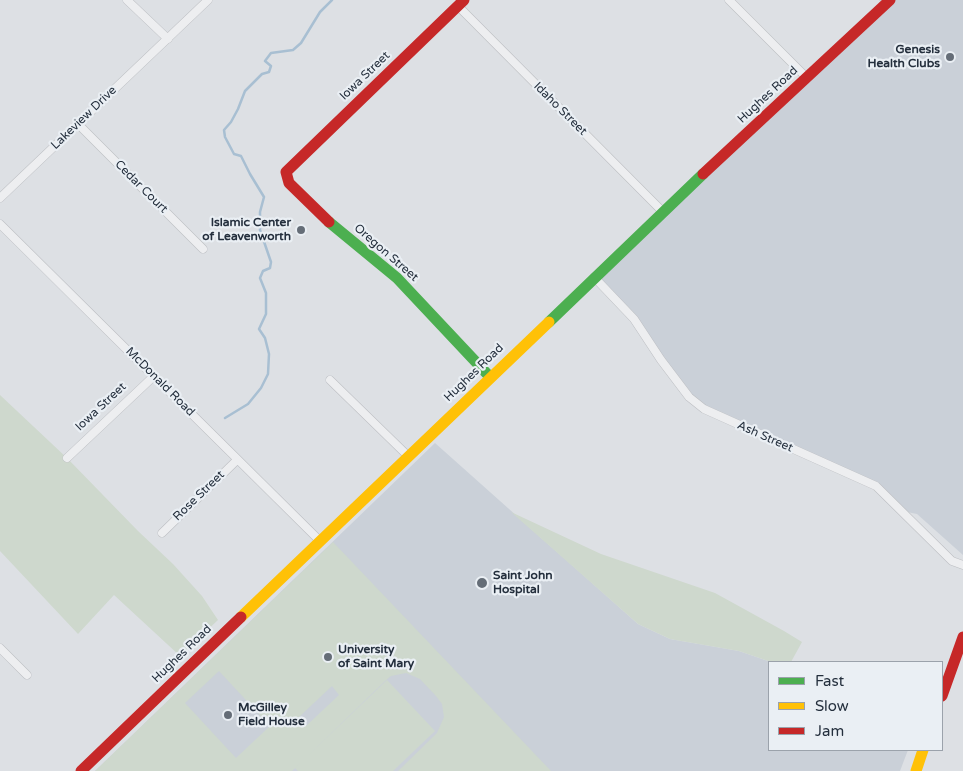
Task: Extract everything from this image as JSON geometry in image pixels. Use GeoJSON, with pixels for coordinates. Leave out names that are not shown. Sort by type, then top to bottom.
{"type":"FeatureCollection","features":[{"type":"Feature","properties":{"kind":"main road","name":"Hughes Road"},"geometry":{"type":"LineString","coordinates":[[81,771],[319,540],[663,212],[807,78],[884,2]]}},
{"type":"Feature","properties":{"kind":"main road","name":"Iowa Street"},"geometry":{"type":"LineString","coordinates":[[286,172],[461,3]]}},
{"type":"Feature","properties":{"kind":"main road","name":"Oregon Street"},"geometry":{"type":"LineString","coordinates":[[286,172],[289,183],[335,228],[397,278],[490,377]]}},
{"type":"Feature","properties":{"kind":"main road"},"geometry":{"type":"LineString","coordinates":[[943,693],[963,637]]}},
{"type":"Feature","properties":{"kind":"main road"},"geometry":{"type":"LineString","coordinates":[[916,771],[923,751]]}},
{"type":"Feature","properties":{"kind":"street"},"geometry":{"type":"LineString","coordinates":[[127,0],[168,38]]}},
{"type":"Feature","properties":{"kind":"street","name":"Lakeview Drive"},"geometry":{"type":"LineString","coordinates":[[0,198],[208,0]]}},
{"type":"Feature","properties":{"kind":"street"},"geometry":{"type":"LineString","coordinates":[[729,0],[807,78]]}},
{"type":"Feature","properties":{"kind":"street","name":"Idaho Street"},"geometry":{"type":"LineString","coordinates":[[461,3],[663,212]]}},
{"type":"Feature","properties":{"kind":"street","name":"Cedar Court"},"geometry":{"type":"LineString","coordinates":[[78,124],[203,249]]}},
{"type":"Feature","properties":{"kind":"street","name":"McDonald Road"},"geometry":{"type":"LineString","coordinates":[[0,224],[319,540]]}},
{"type":"Feature","properties":{"kind":"street","name":"Ash Street"},"geometry":{"type":"LineString","coordinates":[[594,278],[634,319],[661,360],[689,397],[704,409],[876,486],[952,561],[963,565]]}},
{"type":"Feature","properties":{"kind":"street","name":"Iowa Street"},"geometry":{"type":"LineString","coordinates":[[67,458],[154,376]]}},
{"type":"Feature","properties":{"kind":"street"},"geometry":{"type":"LineString","coordinates":[[330,380],[408,456]]}},
{"type":"Feature","properties":{"kind":"street","name":"Rose Street"},"geometry":{"type":"LineString","coordinates":[[162,533],[237,460]]}},
{"type":"Feature","properties":{"kind":"street"},"geometry":{"type":"LineString","coordinates":[[0,648],[26,675]]}},
{"type":"Feature","properties":{"kind":"shaded area"},"geometry":{"type":"Polygon","coordinates":[[[879,0],[963,0],[963,555],[917,514],[902,511],[876,486],[786,447],[689,397],[634,319],[594,277],[884,6],[879,0]]]}},
{"type":"Feature","properties":{"kind":"shaded area"},"geometry":{"type":"Polygon","coordinates":[[[0,395],[67,458],[173,564],[202,596],[218,620],[180,656],[114,595],[78,634],[0,551],[0,395]]]}},
{"type":"Feature","properties":{"kind":"shaded area"},"geometry":{"type":"Polygon","coordinates":[[[435,443],[638,624],[670,639],[739,651],[768,661],[768,751],[908,751],[900,771],[95,771],[435,443]]]}},
{"type":"Feature","properties":{"kind":"shaded area"},"geometry":{"type":"Polygon","coordinates":[[[511,512],[601,554],[715,593],[802,642],[792,661],[768,661],[739,651],[670,639],[638,624],[511,512]]]}},
{"type":"Feature","properties":{"kind":"shaded area","name":"University of Saint Mary"},"geometry":{"type":"Polygon","coordinates":[[[333,542],[551,771],[398,771],[437,733],[444,717],[442,704],[436,696],[420,679],[406,673],[391,676],[385,681],[292,771],[95,771],[333,542]],[[219,671],[185,703],[236,758],[270,726],[219,671]],[[332,686],[298,718],[306,726],[339,695],[332,686]]]}},
{"type":"Feature","properties":{"kind":"shaded area"},"geometry":{"type":"Polygon","coordinates":[[[387,680],[435,731],[393,771],[298,771],[295,768],[387,680]]]}},
{"type":"Feature","properties":{"kind":"waterway"},"geometry":{"type":"LineString","coordinates":[[225,418],[248,404],[261,388],[268,374],[269,354],[265,338],[259,329],[266,314],[266,293],[260,278],[263,271],[270,268],[271,262],[260,230],[260,212],[264,197],[241,156],[234,154],[225,137],[224,130],[231,122],[245,91],[262,74],[269,72],[271,66],[265,61],[271,53],[293,50],[301,43],[320,12],[332,0]]}},
{"type":"Feature","properties":{"kind":"traffic: fast"},"geometry":{"type":"LineString","coordinates":[[549,322],[703,174]]}},
{"type":"Feature","properties":{"kind":"traffic: fast"},"geometry":{"type":"LineString","coordinates":[[329,222],[397,278],[490,377]]}},
{"type":"Feature","properties":{"kind":"traffic: slow"},"geometry":{"type":"LineString","coordinates":[[241,617],[549,322]]}},
{"type":"Feature","properties":{"kind":"traffic: slow"},"geometry":{"type":"LineString","coordinates":[[916,771],[923,751]]}},
{"type":"Feature","properties":{"kind":"traffic: jam"},"geometry":{"type":"LineString","coordinates":[[329,222],[289,183],[286,172],[464,0]]}},
{"type":"Feature","properties":{"kind":"traffic: jam"},"geometry":{"type":"LineString","coordinates":[[703,174],[890,0]]}},
{"type":"Feature","properties":{"kind":"traffic: jam"},"geometry":{"type":"LineString","coordinates":[[81,771],[241,617]]}},
{"type":"Feature","properties":{"kind":"traffic: jam"},"geometry":{"type":"LineString","coordinates":[[943,693],[963,637]]}},
{"type":"Feature","properties":{"kind":"place","name":"Genesis Health Clubs"},"geometry":{"type":"Point","coordinates":[950,57]}},
{"type":"Feature","properties":{"kind":"place","name":"Islamic Center of Leavenworth"},"geometry":{"type":"Point","coordinates":[301,230]}},
{"type":"Feature","properties":{"kind":"place","name":"Saint John Hospital"},"geometry":{"type":"Point","coordinates":[482,583]}},
{"type":"Feature","properties":{"kind":"place","name":"University of Saint Mary"},"geometry":{"type":"Point","coordinates":[328,657]}},
{"type":"Feature","properties":{"kind":"place","name":"McGilley Field House"},"geometry":{"type":"Point","coordinates":[228,715]}}]}
